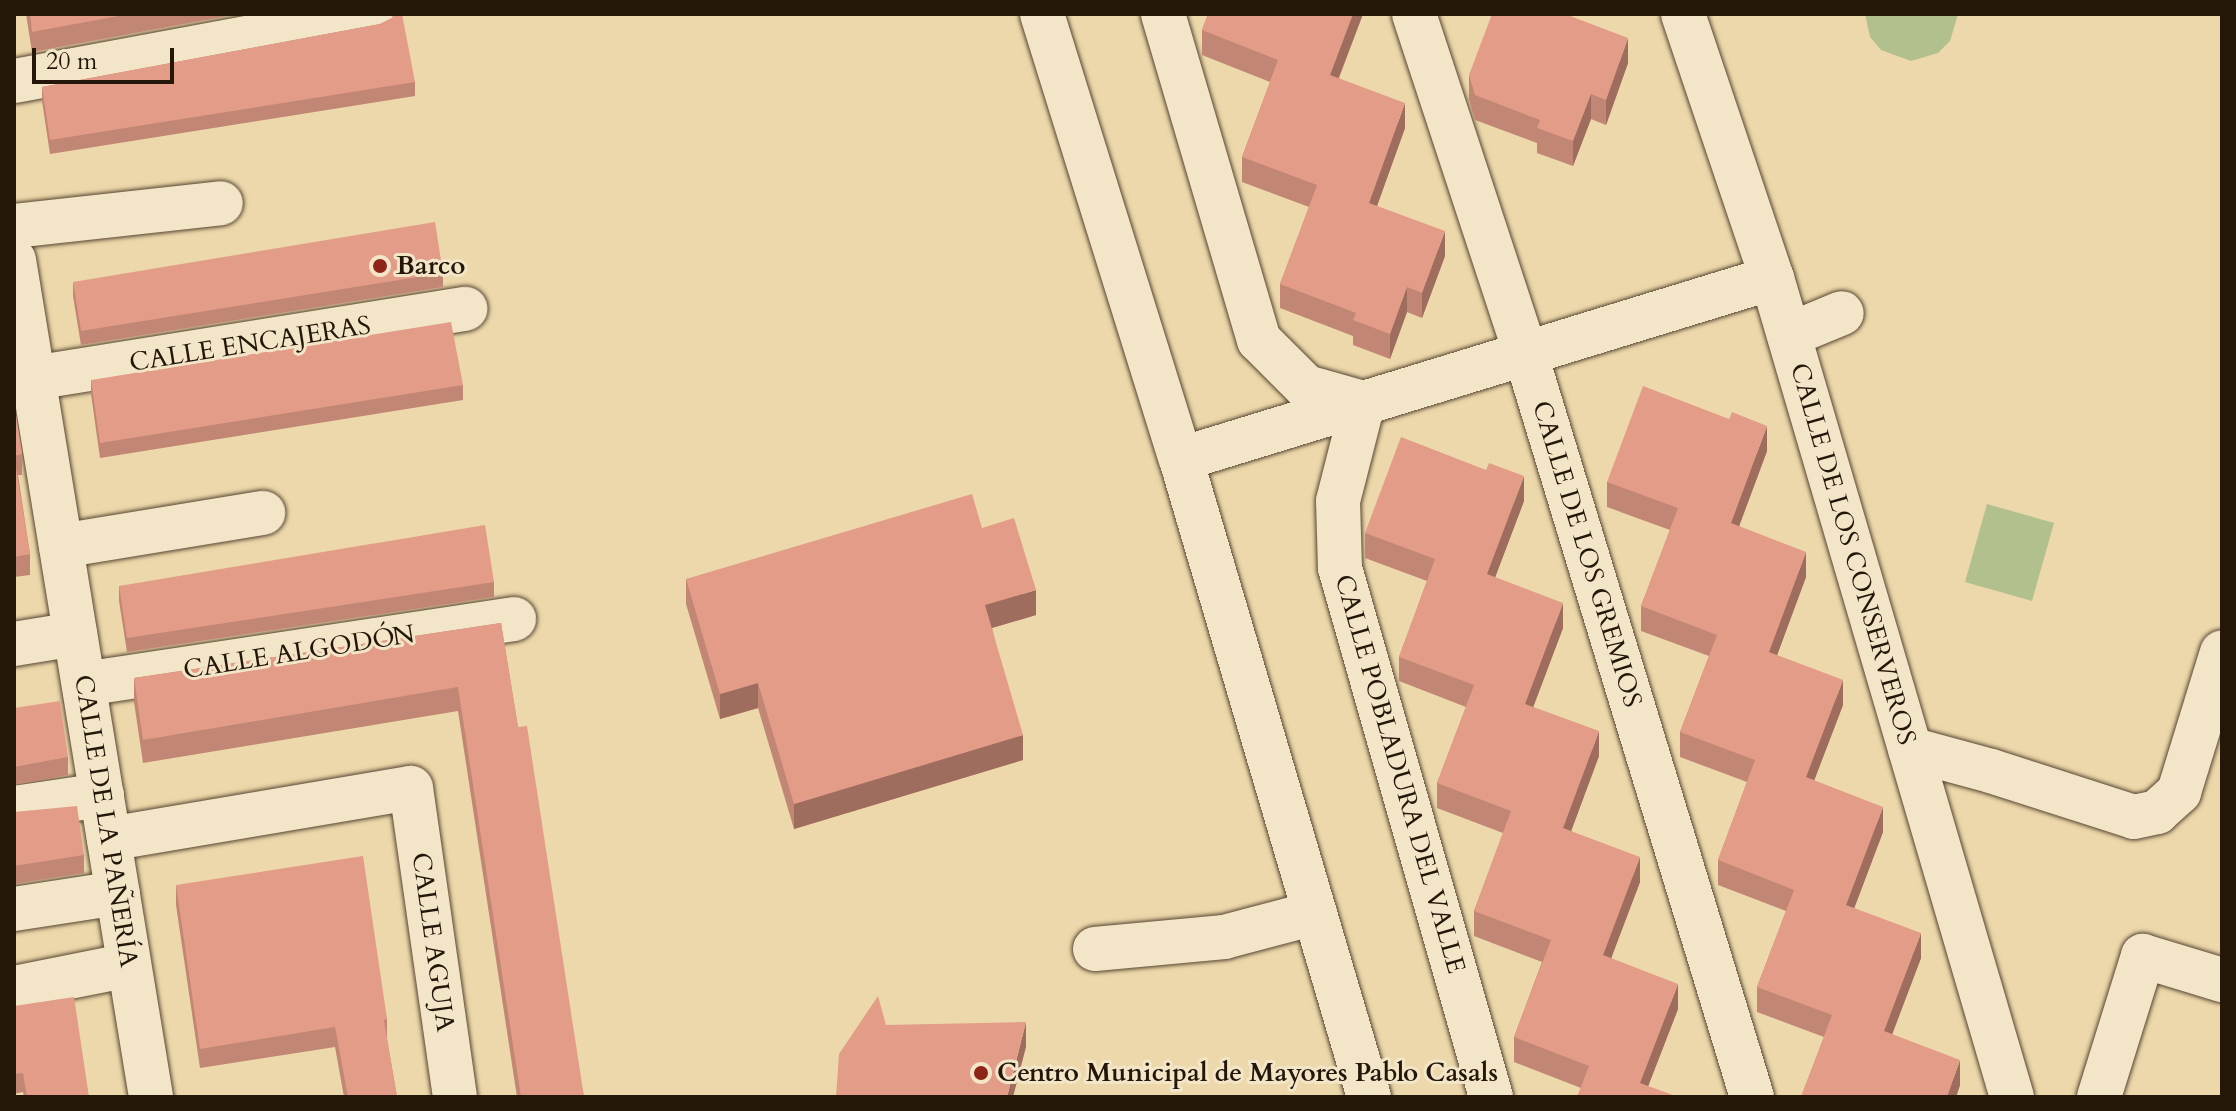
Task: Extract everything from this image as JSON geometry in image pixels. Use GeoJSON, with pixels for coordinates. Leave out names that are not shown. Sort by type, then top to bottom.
{"type":"FeatureCollection","features":[{"type":"Feature","properties":{"kind":"street"},"geometry":{"type":"LineString","coordinates":[[14,81],[375,14]]}},
{"type":"Feature","properties":{"kind":"street"},"geometry":{"type":"LineString","coordinates":[[1042,14],[1181,459],[1369,1097]]}},
{"type":"Feature","properties":{"kind":"street"},"geometry":{"type":"LineString","coordinates":[[1163,14],[1259,340],[1306,387],[1363,403]]}},
{"type":"Feature","properties":{"kind":"street","name":"CALLE DE LOS GREMIOS"},"geometry":{"type":"LineString","coordinates":[[1414,14],[1526,355],[1752,1097]]}},
{"type":"Feature","properties":{"kind":"street","name":"CALLE DE LOS CONSERVEROS"},"geometry":{"type":"LineString","coordinates":[[1683,14],[1772,278],[2012,1097]]}},
{"type":"Feature","properties":{"kind":"street"},"geometry":{"type":"LineString","coordinates":[[14,226],[221,203]]}},
{"type":"Feature","properties":{"kind":"street","name":"CALLE DE LA PAÑERÍA"},"geometry":{"type":"LineString","coordinates":[[14,260],[25,351],[32,483],[61,546],[151,1097]]}},
{"type":"Feature","properties":{"kind":"street"},"geometry":{"type":"LineString","coordinates":[[1181,459],[1772,278]]}},
{"type":"Feature","properties":{"kind":"street","name":"CALLE ENCAJERAS"},"geometry":{"type":"LineString","coordinates":[[25,351],[466,309]]}},
{"type":"Feature","properties":{"kind":"street"},"geometry":{"type":"LineString","coordinates":[[1789,335],[1842,313]]}},
{"type":"Feature","properties":{"kind":"street","name":"CALLE POBLADURA DEL VALLE"},"geometry":{"type":"LineString","coordinates":[[1363,403],[1338,501],[1340,568],[1491,1097]]}},
{"type":"Feature","properties":{"kind":"street"},"geometry":{"type":"LineString","coordinates":[[61,546],[263,513]]}},
{"type":"Feature","properties":{"kind":"street","name":"CALLE ALGODÓN"},"geometry":{"type":"LineString","coordinates":[[84,684],[514,619]]}},
{"type":"Feature","properties":{"kind":"street"},"geometry":{"type":"LineString","coordinates":[[14,644],[75,634]]}},
{"type":"Feature","properties":{"kind":"street"},"geometry":{"type":"LineString","coordinates":[[1910,749],[1991,771],[2134,817],[2157,812],[2179,792],[2222,652]]}},
{"type":"Feature","properties":{"kind":"street","name":"CALLE AGUJA"},"geometry":{"type":"LineString","coordinates":[[109,839],[411,788],[455,1097]]}},
{"type":"Feature","properties":{"kind":"street"},"geometry":{"type":"LineString","coordinates":[[14,808],[102,795]]}},
{"type":"Feature","properties":{"kind":"street"},"geometry":{"type":"LineString","coordinates":[[14,909],[118,893]]}},
{"type":"Feature","properties":{"kind":"street"},"geometry":{"type":"LineString","coordinates":[[1095,949],[1224,937],[1315,913]]}},
{"type":"Feature","properties":{"kind":"street"},"geometry":{"type":"LineString","coordinates":[[2099,1097],[2143,956],[2222,980]]}},
{"type":"Feature","properties":{"kind":"street"},"geometry":{"type":"LineString","coordinates":[[14,988],[129,965]]}},
{"type":"Feature","properties":{"kind":"green space"},"geometry":{"type":"Polygon","coordinates":[[[1865,14],[1958,14],[1950,41],[1938,53],[1911,61],[1881,50],[1870,37],[1865,14]]]}},
{"type":"Feature","properties":{"kind":"green space"},"geometry":{"type":"Polygon","coordinates":[[[1987,504],[2054,523],[2032,601],[1965,582],[1987,504]]]}},
{"type":"Feature","properties":{"kind":"building"},"geometry":{"type":"Polygon","coordinates":[[[30,14],[129,14],[32,32],[30,14]]]}},
{"type":"Feature","properties":{"kind":"building"},"geometry":{"type":"Polygon","coordinates":[[[393,14],[402,14],[415,82],[50,140],[42,87],[380,24],[392,18],[393,14]]]}},
{"type":"Feature","properties":{"kind":"building"},"geometry":{"type":"Polygon","coordinates":[[[1208,14],[1353,14],[1330,75],[1405,103],[1369,203],[1445,231],[1422,293],[1407,287],[1390,334],[1353,320],[1356,313],[1280,284],[1317,185],[1242,157],[1278,60],[1202,30],[1208,14]]]}},
{"type":"Feature","properties":{"kind":"building"},"geometry":{"type":"Polygon","coordinates":[[[1492,14],[1565,14],[1628,38],[1606,100],[1591,94],[1573,141],[1537,128],[1540,120],[1475,95],[1469,75],[1492,14]]]}},
{"type":"Feature","properties":{"kind":"building"},"geometry":{"type":"Polygon","coordinates":[[[435,222],[443,273],[81,331],[73,282],[435,222]]]}},
{"type":"Feature","properties":{"kind":"building"},"geometry":{"type":"Polygon","coordinates":[[[451,322],[463,385],[100,443],[91,380],[451,322]]]}},
{"type":"Feature","properties":{"kind":"building"},"geometry":{"type":"Polygon","coordinates":[[[1643,386],[1729,419],[1732,412],[1767,426],[1731,523],[1806,552],[1769,652],[1843,680],[1806,777],[1883,807],[1846,905],[1921,933],[1884,1031],[1960,1060],[1947,1097],[1801,1097],[1832,1015],[1757,987],[1794,890],[1718,860],[1755,760],[1680,732],[1717,635],[1641,606],[1678,508],[1607,482],[1643,386]]]}},
{"type":"Feature","properties":{"kind":"building"},"geometry":{"type":"Polygon","coordinates":[[[14,403],[22,454],[14,456],[14,403]]]}},
{"type":"Feature","properties":{"kind":"building"},"geometry":{"type":"Polygon","coordinates":[[[1401,437],[1486,470],[1489,463],[1524,476],[1487,574],[1563,603],[1525,704],[1599,731],[1563,828],[1640,857],[1603,955],[1678,984],[1640,1083],[1678,1097],[1577,1097],[1589,1066],[1514,1037],[1551,940],[1474,911],[1511,811],[1437,783],[1474,685],[1399,657],[1435,559],[1365,533],[1401,437]]]}},
{"type":"Feature","properties":{"kind":"building"},"geometry":{"type":"Polygon","coordinates":[[[14,456],[30,554],[14,557],[14,456]]]}},
{"type":"Feature","properties":{"kind":"building"},"geometry":{"type":"Polygon","coordinates":[[[972,494],[982,528],[1014,518],[1036,590],[985,605],[1023,735],[794,804],[758,683],[720,694],[686,579],[972,494]]]}},
{"type":"Feature","properties":{"kind":"building"},"geometry":{"type":"Polygon","coordinates":[[[485,525],[494,582],[127,638],[119,586],[485,525]]]}},
{"type":"Feature","properties":{"kind":"building"},"geometry":{"type":"Polygon","coordinates":[[[501,623],[518,727],[527,726],[584,1097],[521,1097],[458,687],[143,740],[134,678],[501,623]]]}},
{"type":"Feature","properties":{"kind":"building"},"geometry":{"type":"Polygon","coordinates":[[[60,701],[68,757],[14,767],[14,708],[60,701]]]}},
{"type":"Feature","properties":{"kind":"building"},"geometry":{"type":"Polygon","coordinates":[[[77,806],[84,855],[14,866],[14,812],[77,806]]]}},
{"type":"Feature","properties":{"kind":"building"},"geometry":{"type":"Polygon","coordinates":[[[363,856],[397,1097],[348,1097],[335,1027],[200,1049],[176,885],[363,856]]]}},
{"type":"Feature","properties":{"kind":"building"},"geometry":{"type":"Polygon","coordinates":[[[878,996],[886,1025],[1026,1022],[1007,1097],[836,1097],[839,1054],[878,996]]]}},
{"type":"Feature","properties":{"kind":"building"},"geometry":{"type":"Polygon","coordinates":[[[74,997],[89,1097],[27,1097],[23,1073],[14,1074],[14,1006],[74,997]]]}},
{"type":"Feature","properties":{"kind":"place","name":"Barco"},"geometry":{"type":"Point","coordinates":[380,266]}},
{"type":"Feature","properties":{"kind":"place","name":"Centro Municipal de Mayores Pablo Casals"},"geometry":{"type":"Point","coordinates":[981,1073]}}]}
